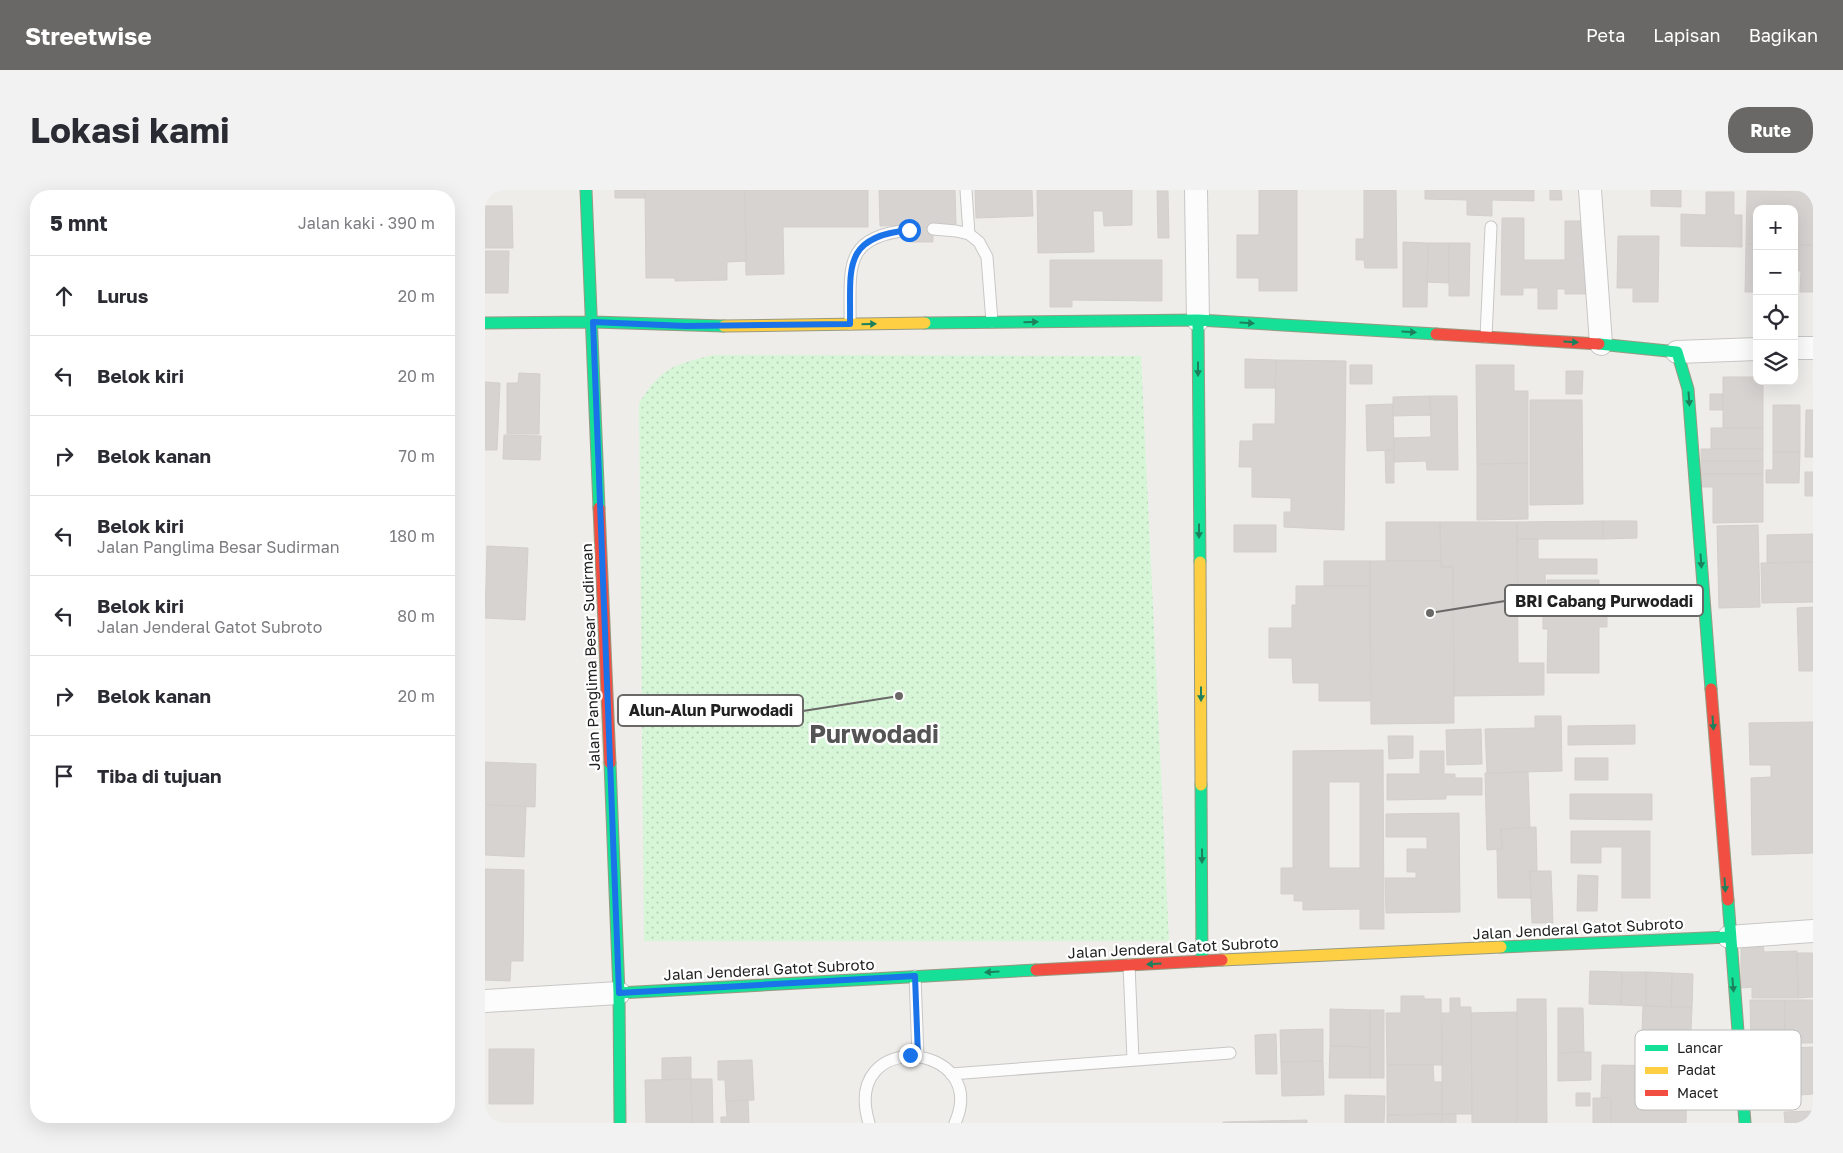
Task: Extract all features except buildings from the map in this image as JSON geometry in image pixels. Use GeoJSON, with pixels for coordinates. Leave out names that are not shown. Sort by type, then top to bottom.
{"type":"FeatureCollection","features":[{"type":"Feature","properties":{"kind":"main road","name":"Jalan Panglima Besar Sudirman"},"geometry":{"type":"LineString","coordinates":[[586,190],[593,322],[619,993],[619,1121]]}},
{"type":"Feature","properties":{"kind":"main road"},"geometry":{"type":"LineString","coordinates":[[485,323],[593,322],[686,326],[1198,320],[1601,344],[1677,352],[1688,389],[1737,1030]]}},
{"type":"Feature","properties":{"kind":"main road"},"geometry":{"type":"LineString","coordinates":[[1198,320],[1203,961]]}},
{"type":"Feature","properties":{"kind":"main road","name":"Jalan Jenderal Gatot Subroto"},"geometry":{"type":"LineString","coordinates":[[619,993],[1203,961],[1729,937]]}},
{"type":"Feature","properties":{"kind":"main road"},"geometry":{"type":"LineString","coordinates":[[1744,1110],[1745,1123]]}},
{"type":"Feature","properties":{"kind":"street"},"geometry":{"type":"LineString","coordinates":[[1196,190],[1198,320]]}},
{"type":"Feature","properties":{"kind":"street"},"geometry":{"type":"LineString","coordinates":[[1589,190],[1601,344]]}},
{"type":"Feature","properties":{"kind":"street"},"geometry":{"type":"LineString","coordinates":[[1798,348],[1813,348]]}},
{"type":"Feature","properties":{"kind":"street"},"geometry":{"type":"LineString","coordinates":[[1677,352],[1753,350]]}},
{"type":"Feature","properties":{"kind":"street"},"geometry":{"type":"LineString","coordinates":[[1729,937],[1813,931]]}},
{"type":"Feature","properties":{"kind":"street"},"geometry":{"type":"LineString","coordinates":[[485,1001],[619,993]]}},
{"type":"Feature","properties":{"kind":"lane"},"geometry":{"type":"LineString","coordinates":[[966,190],[969,234]]}},
{"type":"Feature","properties":{"kind":"lane"},"geometry":{"type":"LineString","coordinates":[[1486,337],[1491,227]]}},
{"type":"Feature","properties":{"kind":"lane"},"geometry":{"type":"LineString","coordinates":[[850,324],[852,260],[863,245],[885,233],[909,230]]}},
{"type":"Feature","properties":{"kind":"lane"},"geometry":{"type":"LineString","coordinates":[[933,230],[956,231],[969,234],[979,242],[987,258],[992,322]]}},
{"type":"Feature","properties":{"kind":"lane"},"geometry":{"type":"LineString","coordinates":[[1129,965],[1133,1059]]}},
{"type":"Feature","properties":{"kind":"lane"},"geometry":{"type":"LineString","coordinates":[[915,976],[918,1056]]}},
{"type":"Feature","properties":{"kind":"lane"},"geometry":{"type":"LineString","coordinates":[[951,1074],[1230,1053]]}},
{"type":"Feature","properties":{"kind":"lane"},"geometry":{"type":"LineString","coordinates":[[869,1123],[865,1109],[865,1093],[871,1078],[881,1066],[895,1058],[918,1056],[926,1056],[940,1063],[951,1074],[958,1087],[960,1101],[955,1123]]}},
{"type":"Feature","properties":{"kind":"green space"},"geometry":{"type":"Polygon","coordinates":[[[713,355],[1141,356],[1169,941],[644,941],[639,403],[655,382],[670,369],[713,355]]]}},
{"type":"Feature","properties":{"kind":"traffic: fast"},"geometry":{"type":"LineString","coordinates":[[586,190],[599,508]]}},
{"type":"Feature","properties":{"kind":"traffic: fast"},"geometry":{"type":"LineString","coordinates":[[1198,320],[1200,562]]}},
{"type":"Feature","properties":{"kind":"traffic: fast"},"geometry":{"type":"LineString","coordinates":[[925,323],[1198,320],[1436,334]]}},
{"type":"Feature","properties":{"kind":"traffic: fast"},"geometry":{"type":"LineString","coordinates":[[485,323],[593,322],[724,326]]}},
{"type":"Feature","properties":{"kind":"traffic: fast"},"geometry":{"type":"LineString","coordinates":[[1599,344],[1677,352]]}},
{"type":"Feature","properties":{"kind":"traffic: fast"},"geometry":{"type":"LineString","coordinates":[[1677,352],[1688,389],[1711,689]]}},
{"type":"Feature","properties":{"kind":"traffic: fast"},"geometry":{"type":"LineString","coordinates":[[610,763],[619,993],[620,1123]]}},
{"type":"Feature","properties":{"kind":"traffic: fast"},"geometry":{"type":"LineString","coordinates":[[1201,785],[1202,961]]}},
{"type":"Feature","properties":{"kind":"traffic: fast"},"geometry":{"type":"LineString","coordinates":[[1728,900],[1738,1030]]}},
{"type":"Feature","properties":{"kind":"traffic: fast"},"geometry":{"type":"LineString","coordinates":[[1501,947],[1729,937]]}},
{"type":"Feature","properties":{"kind":"traffic: fast"},"geometry":{"type":"LineString","coordinates":[[619,993],[1036,970]]}},
{"type":"Feature","properties":{"kind":"traffic: fast"},"geometry":{"type":"LineString","coordinates":[[1744,1110],[1745,1123]]}},
{"type":"Feature","properties":{"kind":"traffic: slow"},"geometry":{"type":"LineString","coordinates":[[724,326],[925,323]]}},
{"type":"Feature","properties":{"kind":"traffic: slow"},"geometry":{"type":"LineString","coordinates":[[1200,562],[1201,785]]}},
{"type":"Feature","properties":{"kind":"traffic: slow"},"geometry":{"type":"LineString","coordinates":[[1222,960],[1501,947]]}},
{"type":"Feature","properties":{"kind":"traffic: jam"},"geometry":{"type":"LineString","coordinates":[[1436,334],[1599,344]]}},
{"type":"Feature","properties":{"kind":"traffic: jam"},"geometry":{"type":"LineString","coordinates":[[599,508],[610,763]]}},
{"type":"Feature","properties":{"kind":"traffic: jam"},"geometry":{"type":"LineString","coordinates":[[1711,689],[1728,900]]}},
{"type":"Feature","properties":{"kind":"traffic: jam"},"geometry":{"type":"LineString","coordinates":[[1036,970],[1222,960]]}},
{"type":"Feature","properties":{"kind":"place","name":"BRI Cabang Purwodadi"},"geometry":{"type":"Point","coordinates":[1430,613]}},
{"type":"Feature","properties":{"kind":"place","name":"Alun-Alun Purwodadi"},"geometry":{"type":"Point","coordinates":[899,696]}},
{"type":"Feature","properties":{"kind":"district","name":"Purwodadi"},"geometry":{"type":"Point","coordinates":[874,734]}},
{"type":"Feature","properties":{"kind":"route"},"geometry":{"type":"LineString","coordinates":[[909,230],[885,233],[863,245],[852,260],[850,324],[686,326],[593,322],[619,993],[915,976],[918,1056],[910,1055]]}}]}
